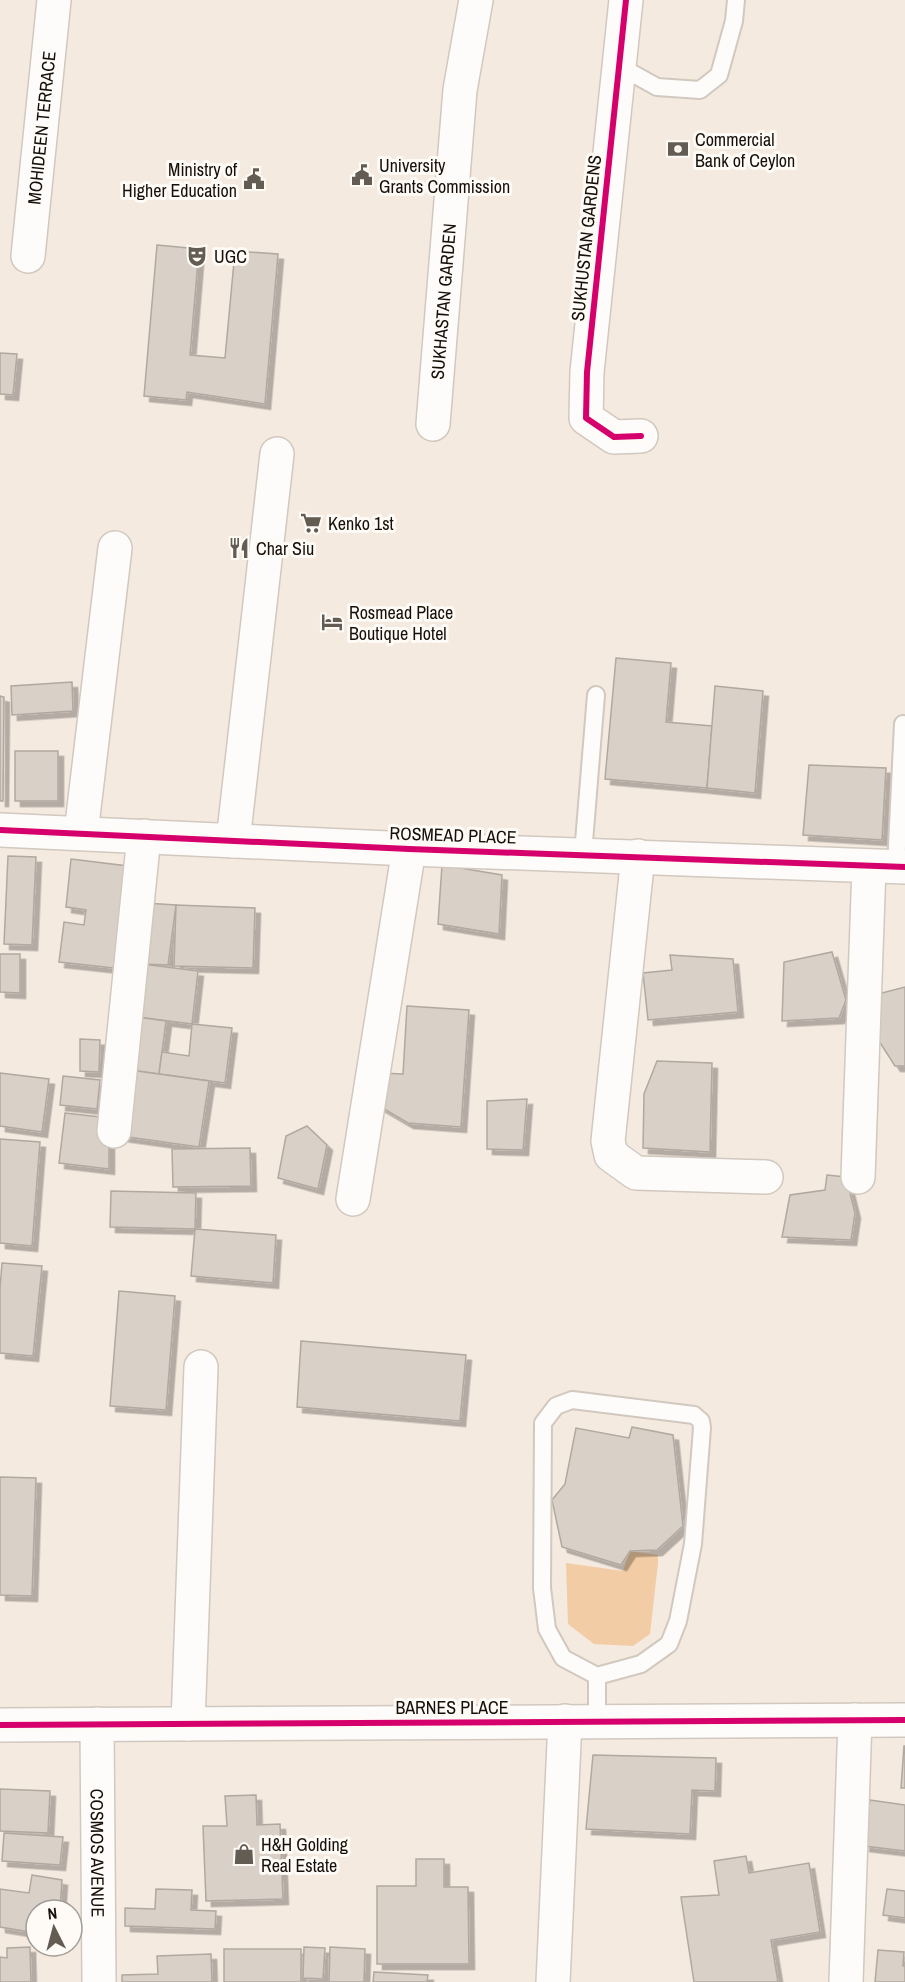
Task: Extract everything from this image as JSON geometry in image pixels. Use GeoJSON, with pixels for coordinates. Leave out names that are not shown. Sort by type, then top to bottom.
{"type":"FeatureCollection","features":[{"type":"Feature","properties":{"kind":"street","name":"MOHIDEEN TERRACE"},"geometry":{"type":"LineString","coordinates":[[28,256],[54,0]]}},
{"type":"Feature","properties":{"kind":"street","name":"SUKHASTAN GARDEN"},"geometry":{"type":"LineString","coordinates":[[433,424],[460,90],[476,0]]}},
{"type":"Feature","properties":{"kind":"street","name":"SUKHUSTAN GARDENS"},"geometry":{"type":"LineString","coordinates":[[626,0],[587,372],[586,418],[614,437],[641,436]]}},
{"type":"Feature","properties":{"kind":"street"},"geometry":{"type":"LineString","coordinates":[[233,840],[277,454]]}},
{"type":"Feature","properties":{"kind":"street"},"geometry":{"type":"LineString","coordinates":[[81,833],[115,548]]}},
{"type":"Feature","properties":{"kind":"street","name":"ROSMEAD PLACE"},"geometry":{"type":"LineString","coordinates":[[0,830],[409,849],[890,867]]}},
{"type":"Feature","properties":{"kind":"street"},"geometry":{"type":"LineString","coordinates":[[114,1131],[144,836]]}},
{"type":"Feature","properties":{"kind":"street"},"geometry":{"type":"LineString","coordinates":[[353,1199],[409,849]]}},
{"type":"Feature","properties":{"kind":"street"},"geometry":{"type":"LineString","coordinates":[[638,856],[608,1141],[611,1155],[636,1173],[766,1177]]}},
{"type":"Feature","properties":{"kind":"street"},"geometry":{"type":"LineString","coordinates":[[858,1177],[890,867]]}},
{"type":"Feature","properties":{"kind":"street"},"geometry":{"type":"LineString","coordinates":[[188,1724],[201,1367]]}},
{"type":"Feature","properties":{"kind":"street"},"geometry":{"type":"LineString","coordinates":[[846,1982],[855,1720]]}},
{"type":"Feature","properties":{"kind":"street","name":"BARNES PLACE"},"geometry":{"type":"LineString","coordinates":[[0,1725],[905,1720]]}},
{"type":"Feature","properties":{"kind":"street"},"geometry":{"type":"LineString","coordinates":[[553,1982],[565,1722]]}},
{"type":"Feature","properties":{"kind":"street","name":"COSMOS AVENUE"},"geometry":{"type":"LineString","coordinates":[[97,1724],[99,1982]]}},
{"type":"Feature","properties":{"kind":"lane"},"geometry":{"type":"LineString","coordinates":[[619,66],[657,87],[699,90],[719,75],[734,21],[736,0]]}},
{"type":"Feature","properties":{"kind":"lane"},"geometry":{"type":"LineString","coordinates":[[583,854],[596,695]]}},
{"type":"Feature","properties":{"kind":"lane"},"geometry":{"type":"LineString","coordinates":[[890,867],[903,724]]}},
{"type":"Feature","properties":{"kind":"lane"},"geometry":{"type":"LineString","coordinates":[[572,1400],[694,1415],[701,1421],[702,1428],[695,1520],[693,1544],[678,1621],[669,1644],[641,1664],[597,1676],[563,1658],[547,1629],[542,1588],[543,1423],[556,1406],[572,1400]]}},
{"type":"Feature","properties":{"kind":"lane"},"geometry":{"type":"LineString","coordinates":[[597,1676],[597,1721]]}},
{"type":"Feature","properties":{"kind":"shaded area"},"geometry":{"type":"Polygon","coordinates":[[[630,1551],[658,1555],[650,1634],[633,1646],[594,1644],[568,1624],[566,1563],[623,1571],[630,1551]]]}},
{"type":"Feature","properties":{"kind":"building"},"geometry":{"type":"Polygon","coordinates":[[[157,245],[199,249],[190,355],[225,358],[235,251],[278,254],[265,404],[187,392],[186,400],[144,396],[157,245]]]}},
{"type":"Feature","properties":{"kind":"building"},"geometry":{"type":"Polygon","coordinates":[[[0,353],[17,354],[13,395],[0,394],[0,353]]]}},
{"type":"Feature","properties":{"kind":"building"},"geometry":{"type":"Polygon","coordinates":[[[616,658],[671,663],[666,722],[712,726],[707,788],[605,779],[616,658]]]}},
{"type":"Feature","properties":{"kind":"building"},"geometry":{"type":"Polygon","coordinates":[[[72,682],[73,711],[12,715],[11,686],[72,682]]]}},
{"type":"Feature","properties":{"kind":"building"},"geometry":{"type":"Polygon","coordinates":[[[715,686],[763,691],[755,793],[707,788],[715,686]]]}},
{"type":"Feature","properties":{"kind":"building"},"geometry":{"type":"Polygon","coordinates":[[[0,696],[4,697],[3,801],[0,801],[0,696]]]}},
{"type":"Feature","properties":{"kind":"building"},"geometry":{"type":"Polygon","coordinates":[[[15,751],[58,751],[58,801],[15,801],[15,751]]]}},
{"type":"Feature","properties":{"kind":"building"},"geometry":{"type":"Polygon","coordinates":[[[809,765],[886,768],[882,840],[803,835],[809,765]]]}},
{"type":"Feature","properties":{"kind":"building"},"geometry":{"type":"Polygon","coordinates":[[[8,856],[36,857],[32,945],[4,944],[8,856]]]}},
{"type":"Feature","properties":{"kind":"building"},"geometry":{"type":"Polygon","coordinates":[[[71,859],[136,867],[123,969],[59,962],[64,922],[84,925],[86,910],[66,907],[71,859]]]}},
{"type":"Feature","properties":{"kind":"building"},"geometry":{"type":"Polygon","coordinates":[[[442,865],[502,875],[499,934],[438,924],[442,865]]]}},
{"type":"Feature","properties":{"kind":"building"},"geometry":{"type":"Polygon","coordinates":[[[145,903],[176,905],[168,965],[142,964],[145,903]]]}},
{"type":"Feature","properties":{"kind":"building"},"geometry":{"type":"Polygon","coordinates":[[[176,905],[255,908],[253,968],[174,966],[176,905]]]}},
{"type":"Feature","properties":{"kind":"building"},"geometry":{"type":"Polygon","coordinates":[[[832,952],[846,1000],[839,1018],[782,1021],[784,962],[832,952]]]}},
{"type":"Feature","properties":{"kind":"building"},"geometry":{"type":"Polygon","coordinates":[[[0,954],[20,954],[20,993],[0,992],[0,954]]]}},
{"type":"Feature","properties":{"kind":"building"},"geometry":{"type":"Polygon","coordinates":[[[670,955],[733,959],[738,1012],[648,1020],[643,973],[672,970],[670,955]]]}},
{"type":"Feature","properties":{"kind":"building"},"geometry":{"type":"Polygon","coordinates":[[[142,964],[198,971],[192,1024],[137,1017],[142,964]]]}},
{"type":"Feature","properties":{"kind":"building"},"geometry":{"type":"Polygon","coordinates":[[[905,987],[905,1066],[895,1066],[877,1038],[874,995],[905,987]]]}},
{"type":"Feature","properties":{"kind":"building"},"geometry":{"type":"Polygon","coordinates":[[[407,1006],[469,1010],[461,1127],[408,1123],[379,1106],[381,1073],[403,1074],[407,1006]]]}},
{"type":"Feature","properties":{"kind":"building"},"geometry":{"type":"Polygon","coordinates":[[[137,1017],[166,1021],[159,1074],[130,1070],[137,1017]]]}},
{"type":"Feature","properties":{"kind":"building"},"geometry":{"type":"Polygon","coordinates":[[[192,1024],[232,1028],[225,1083],[159,1074],[162,1052],[189,1056],[192,1024]]]}},
{"type":"Feature","properties":{"kind":"building"},"geometry":{"type":"Polygon","coordinates":[[[80,1039],[100,1040],[99,1072],[80,1071],[80,1039]]]}},
{"type":"Feature","properties":{"kind":"building"},"geometry":{"type":"Polygon","coordinates":[[[657,1061],[712,1063],[710,1152],[643,1148],[644,1094],[657,1061]]]}},
{"type":"Feature","properties":{"kind":"building"},"geometry":{"type":"Polygon","coordinates":[[[130,1070],[209,1081],[199,1147],[121,1136],[130,1070]]]}},
{"type":"Feature","properties":{"kind":"building"},"geometry":{"type":"Polygon","coordinates":[[[0,1073],[49,1079],[42,1132],[0,1126],[0,1073]]]}},
{"type":"Feature","properties":{"kind":"building"},"geometry":{"type":"Polygon","coordinates":[[[63,1076],[100,1080],[97,1109],[60,1105],[63,1076]]]}},
{"type":"Feature","properties":{"kind":"building"},"geometry":{"type":"Polygon","coordinates":[[[527,1099],[523,1150],[487,1149],[487,1101],[527,1099]]]}},
{"type":"Feature","properties":{"kind":"building"},"geometry":{"type":"Polygon","coordinates":[[[65,1113],[109,1118],[109,1169],[59,1163],[65,1113]]]}},
{"type":"Feature","properties":{"kind":"building"},"geometry":{"type":"Polygon","coordinates":[[[307,1126],[327,1145],[318,1189],[278,1178],[286,1136],[307,1126]]]}},
{"type":"Feature","properties":{"kind":"building"},"geometry":{"type":"Polygon","coordinates":[[[0,1139],[40,1142],[32,1246],[0,1243],[0,1139]]]}},
{"type":"Feature","properties":{"kind":"building"},"geometry":{"type":"Polygon","coordinates":[[[250,1148],[251,1186],[173,1187],[172,1149],[250,1148]]]}},
{"type":"Feature","properties":{"kind":"building"},"geometry":{"type":"Polygon","coordinates":[[[827,1175],[846,1177],[855,1213],[851,1240],[782,1237],[790,1195],[825,1190],[827,1175]]]}},
{"type":"Feature","properties":{"kind":"building"},"geometry":{"type":"Polygon","coordinates":[[[111,1191],[196,1193],[195,1229],[110,1227],[111,1191]]]}},
{"type":"Feature","properties":{"kind":"building"},"geometry":{"type":"Polygon","coordinates":[[[195,1229],[276,1235],[273,1283],[191,1276],[195,1229]]]}},
{"type":"Feature","properties":{"kind":"building"},"geometry":{"type":"Polygon","coordinates":[[[2,1263],[42,1266],[33,1356],[0,1353],[2,1263]]]}},
{"type":"Feature","properties":{"kind":"building"},"geometry":{"type":"Polygon","coordinates":[[[119,1291],[175,1296],[166,1410],[110,1406],[119,1291]]]}},
{"type":"Feature","properties":{"kind":"building"},"geometry":{"type":"Polygon","coordinates":[[[301,1341],[466,1355],[460,1421],[297,1407],[301,1341]]]}},
{"type":"Feature","properties":{"kind":"building"},"geometry":{"type":"Polygon","coordinates":[[[632,1427],[673,1435],[683,1526],[657,1550],[630,1551],[621,1565],[562,1547],[552,1500],[565,1484],[576,1428],[629,1438],[632,1427]]]}},
{"type":"Feature","properties":{"kind":"building"},"geometry":{"type":"Polygon","coordinates":[[[0,1477],[36,1478],[32,1596],[0,1595],[0,1477]]]}},
{"type":"Feature","properties":{"kind":"building"},"geometry":{"type":"Polygon","coordinates":[[[904,1746],[905,1788],[901,1788],[904,1746]]]}},
{"type":"Feature","properties":{"kind":"building"},"geometry":{"type":"Polygon","coordinates":[[[593,1755],[716,1758],[715,1791],[692,1790],[690,1834],[586,1829],[593,1755]]]}},
{"type":"Feature","properties":{"kind":"building"},"geometry":{"type":"Polygon","coordinates":[[[0,1789],[50,1791],[48,1833],[0,1831],[0,1789]]]}},
{"type":"Feature","properties":{"kind":"building"},"geometry":{"type":"Polygon","coordinates":[[[256,1795],[257,1825],[280,1824],[283,1899],[206,1901],[203,1826],[227,1826],[225,1796],[256,1795]]]}},
{"type":"Feature","properties":{"kind":"building"},"geometry":{"type":"Polygon","coordinates":[[[870,1800],[905,1805],[905,1851],[864,1846],[870,1800]]]}},
{"type":"Feature","properties":{"kind":"building"},"geometry":{"type":"Polygon","coordinates":[[[4,1833],[63,1837],[60,1865],[2,1861],[4,1833]]]}},
{"type":"Feature","properties":{"kind":"building"},"geometry":{"type":"Polygon","coordinates":[[[746,1856],[749,1873],[809,1863],[820,1932],[771,1940],[778,1982],[694,1982],[681,1897],[719,1895],[714,1861],[746,1856]]]}},
{"type":"Feature","properties":{"kind":"building"},"geometry":{"type":"Polygon","coordinates":[[[416,1859],[444,1859],[444,1887],[468,1887],[469,1964],[377,1964],[377,1886],[416,1886],[416,1859]]]}},
{"type":"Feature","properties":{"kind":"building"},"geometry":{"type":"Polygon","coordinates":[[[32,1875],[62,1880],[61,1898],[24,1898],[24,1931],[0,1927],[0,1889],[29,1893],[32,1875]]]}},
{"type":"Feature","properties":{"kind":"building"},"geometry":{"type":"Polygon","coordinates":[[[156,1889],[192,1890],[191,1910],[216,1911],[215,1929],[125,1926],[125,1908],[155,1909],[156,1889]]]}},
{"type":"Feature","properties":{"kind":"building"},"geometry":{"type":"Polygon","coordinates":[[[887,1889],[905,1891],[905,1918],[883,1915],[887,1889]]]}},
{"type":"Feature","properties":{"kind":"building"},"geometry":{"type":"Polygon","coordinates":[[[24,1947],[24,1958],[30,1958],[31,1982],[0,1982],[0,1957],[7,1958],[7,1948],[24,1947]]]}},
{"type":"Feature","properties":{"kind":"building"},"geometry":{"type":"Polygon","coordinates":[[[304,1947],[325,1948],[323,1979],[303,1978],[304,1947]]]}},
{"type":"Feature","properties":{"kind":"building"},"geometry":{"type":"Polygon","coordinates":[[[330,1947],[365,1949],[364,1982],[329,1982],[330,1947]]]}},
{"type":"Feature","properties":{"kind":"building"},"geometry":{"type":"Polygon","coordinates":[[[224,1949],[301,1949],[301,1982],[224,1982],[224,1949]]]}},
{"type":"Feature","properties":{"kind":"building"},"geometry":{"type":"Polygon","coordinates":[[[878,1950],[904,1952],[905,1982],[875,1982],[878,1950]]]}},
{"type":"Feature","properties":{"kind":"building"},"geometry":{"type":"Polygon","coordinates":[[[211,1954],[212,1982],[122,1982],[122,1975],[158,1974],[157,1956],[211,1954]]]}},
{"type":"Feature","properties":{"kind":"building"},"geometry":{"type":"Polygon","coordinates":[[[374,1972],[428,1975],[427,1982],[373,1982],[374,1972]]]}},
{"type":"Feature","properties":{"kind":"cycle path"},"geometry":{"type":"LineString","coordinates":[[626,0],[587,372],[586,418],[614,437],[641,436]]}},
{"type":"Feature","properties":{"kind":"cycle path"},"geometry":{"type":"LineString","coordinates":[[0,830],[409,849],[905,867]]}},
{"type":"Feature","properties":{"kind":"cycle path"},"geometry":{"type":"LineString","coordinates":[[0,1725],[905,1720]]}},
{"type":"Feature","properties":{"kind":"place","name":"Commercial Bank of Ceylon"},"geometry":{"type":"Point","coordinates":[678,149]}},
{"type":"Feature","properties":{"kind":"place","name":"University Grants Commission"},"geometry":{"type":"Point","coordinates":[362,175]}},
{"type":"Feature","properties":{"kind":"place","name":"Ministry of Higher Education"},"geometry":{"type":"Point","coordinates":[254,179]}},
{"type":"Feature","properties":{"kind":"place","name":"UGC"},"geometry":{"type":"Point","coordinates":[197,256]}},
{"type":"Feature","properties":{"kind":"place","name":"Kenko 1st"},"geometry":{"type":"Point","coordinates":[311,523]}},
{"type":"Feature","properties":{"kind":"place","name":"Char Siu"},"geometry":{"type":"Point","coordinates":[239,548]}},
{"type":"Feature","properties":{"kind":"place","name":"Rosmead Place Boutique Hotel"},"geometry":{"type":"Point","coordinates":[332,622]}},
{"type":"Feature","properties":{"kind":"place","name":"H&H Golding Real Estate"},"geometry":{"type":"Point","coordinates":[244,1854]}}]}
